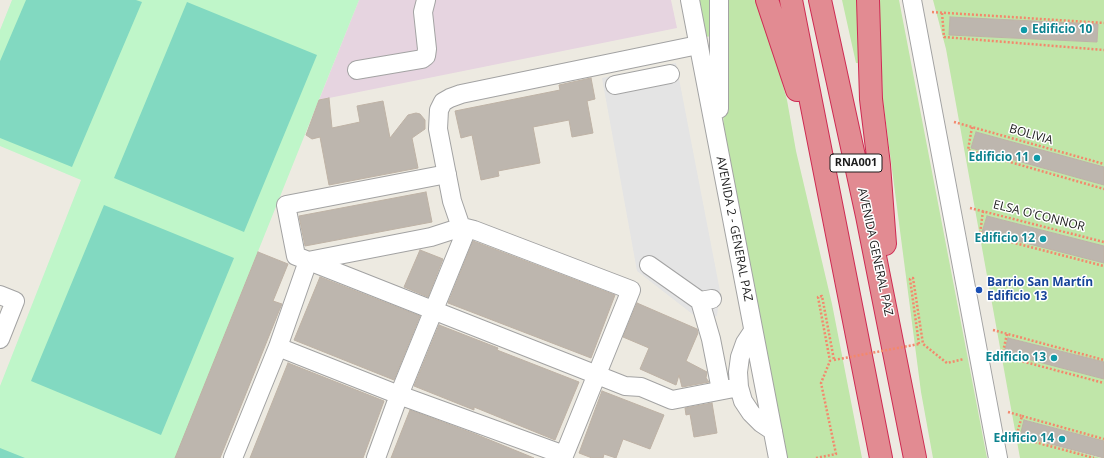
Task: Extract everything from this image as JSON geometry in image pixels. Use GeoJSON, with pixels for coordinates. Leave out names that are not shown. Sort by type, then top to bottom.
{"type":"FeatureCollection","features":[{"type":"Feature","properties":{"kind":"highway"},"geometry":{"type":"LineString","coordinates":[[768,0],[828,182]]}},
{"type":"Feature","properties":{"kind":"highway","name":"RNA001"},"geometry":{"type":"LineString","coordinates":[[791,0],[828,182],[881,458]]}},
{"type":"Feature","properties":{"kind":"highway","name":"AVENIDA GENERAL PAZ"},"geometry":{"type":"LineString","coordinates":[[820,0],[890,327],[915,458]]}},
{"type":"Feature","properties":{"kind":"highway"},"geometry":{"type":"LineString","coordinates":[[868,0],[871,99],[879,165],[890,327]]}},
{"type":"Feature","properties":{"kind":"street"},"geometry":{"type":"LineString","coordinates":[[357,70],[422,59],[426,56],[427,49],[423,12],[426,0]]}},
{"type":"Feature","properties":{"kind":"street","name":"AVENIDA 2 - GENERAL PAZ"},"geometry":{"type":"LineString","coordinates":[[690,0],[778,458]]}},
{"type":"Feature","properties":{"kind":"street"},"geometry":{"type":"LineString","coordinates":[[719,0],[719,156]]}},
{"type":"Feature","properties":{"kind":"street"},"geometry":{"type":"LineString","coordinates":[[912,0],[998,458]]}},
{"type":"Feature","properties":{"kind":"street"},"geometry":{"type":"LineString","coordinates":[[376,458],[399,395],[433,310],[460,250],[464,236],[452,201],[438,119],[439,110],[443,102],[450,98],[698,46]]}},
{"type":"Feature","properties":{"kind":"street"},"geometry":{"type":"LineString","coordinates":[[639,58],[643,79]]}},
{"type":"Feature","properties":{"kind":"street"},"geometry":{"type":"LineString","coordinates":[[615,85],[670,74]]}},
{"type":"Feature","properties":{"kind":"street"},"geometry":{"type":"LineString","coordinates":[[447,174],[286,205],[296,256],[596,375],[625,386],[641,387],[672,400],[739,387]]}},
{"type":"Feature","properties":{"kind":"street"},"geometry":{"type":"LineString","coordinates":[[278,347],[399,395],[563,457],[631,290],[474,230],[462,227],[431,237],[308,261]]}},
{"type":"Feature","properties":{"kind":"street"},"geometry":{"type":"LineString","coordinates":[[233,458],[278,347],[308,261]]}},
{"type":"Feature","properties":{"kind":"street"},"geometry":{"type":"LineString","coordinates":[[649,265],[706,300],[711,339],[721,390]]}},
{"type":"Feature","properties":{"kind":"street"},"geometry":{"type":"LineString","coordinates":[[0,295],[15,301],[0,338]]}},
{"type":"Feature","properties":{"kind":"street"},"geometry":{"type":"LineString","coordinates":[[753,331],[745,343],[740,357],[738,372],[739,387],[744,401],[751,413],[773,432]]}},
{"type":"Feature","properties":{"kind":"path"},"geometry":{"type":"LineString","coordinates":[[932,12],[1104,23]]}},
{"type":"Feature","properties":{"kind":"path"},"geometry":{"type":"LineString","coordinates":[[942,13],[944,37],[1104,50]]}},
{"type":"Feature","properties":{"kind":"path","name":"BOLIVIA"},"geometry":{"type":"LineString","coordinates":[[954,122],[1104,164]]}},
{"type":"Feature","properties":{"kind":"path"},"geometry":{"type":"LineString","coordinates":[[972,127],[968,150],[1104,189]]}},
{"type":"Feature","properties":{"kind":"path","name":"ELSA O'CONNOR"},"geometry":{"type":"LineString","coordinates":[[970,208],[1104,242]]}},
{"type":"Feature","properties":{"kind":"path"},"geometry":{"type":"LineString","coordinates":[[983,211],[980,234],[1104,266]]}},
{"type":"Feature","properties":{"kind":"path"},"geometry":{"type":"LineString","coordinates":[[816,458],[836,454],[821,383],[830,360],[818,297],[822,296],[834,360],[919,344],[910,279],[913,278],[923,344],[947,363],[979,356]]}},
{"type":"Feature","properties":{"kind":"path"},"geometry":{"type":"LineString","coordinates":[[993,330],[1104,360]]}},
{"type":"Feature","properties":{"kind":"path"},"geometry":{"type":"LineString","coordinates":[[1007,334],[1002,356],[1104,383]]}},
{"type":"Feature","properties":{"kind":"path"},"geometry":{"type":"LineString","coordinates":[[1008,412],[1104,438]]}},
{"type":"Feature","properties":{"kind":"path"},"geometry":{"type":"LineString","coordinates":[[1022,416],[1016,437],[1094,458]]}},
{"type":"Feature","properties":{"kind":"shaded area"},"geometry":{"type":"Polygon","coordinates":[[[359,0],[671,0],[677,28],[319,100],[359,0]]]}},
{"type":"Feature","properties":{"kind":"shaded area"},"geometry":{"type":"Polygon","coordinates":[[[676,63],[720,291],[717,316],[700,320],[637,271],[602,78],[676,63]]]}},
{"type":"Feature","properties":{"kind":"green space"},"geometry":{"type":"Polygon","coordinates":[[[12,0],[359,0],[175,458],[0,458],[0,386],[81,180],[0,146],[0,30],[12,0]]]}},
{"type":"Feature","properties":{"kind":"green space"},"geometry":{"type":"Polygon","coordinates":[[[26,0],[136,0],[142,2],[72,167],[0,138],[0,61],[26,0]]]}},
{"type":"Feature","properties":{"kind":"green space"},"geometry":{"type":"Polygon","coordinates":[[[697,0],[713,0],[713,36],[705,37],[697,0]]]}},
{"type":"Feature","properties":{"kind":"green space"},"geometry":{"type":"Polygon","coordinates":[[[726,0],[759,0],[787,100],[796,151],[832,304],[862,458],[783,458],[725,153],[723,113],[726,0]]]}},
{"type":"Feature","properties":{"kind":"green space"},"geometry":{"type":"Polygon","coordinates":[[[842,0],[859,0],[860,63],[856,63],[842,0]]]}},
{"type":"Feature","properties":{"kind":"green space"},"geometry":{"type":"Polygon","coordinates":[[[879,0],[899,0],[987,458],[933,458],[921,392],[883,100],[879,0]]]}},
{"type":"Feature","properties":{"kind":"green space"},"geometry":{"type":"Polygon","coordinates":[[[933,0],[1104,0],[1104,167],[976,132],[971,148],[1104,185],[1104,246],[987,216],[982,232],[1104,263],[1104,362],[1009,338],[1005,353],[1104,379],[1104,441],[1025,420],[1020,436],[1101,458],[1020,458],[946,49],[933,0]],[[950,17],[949,35],[1097,42],[1098,24],[950,17]]]}},
{"type":"Feature","properties":{"kind":"green space"},"geometry":{"type":"Polygon","coordinates":[[[187,2],[317,55],[244,232],[114,178],[187,2]]]}},
{"type":"Feature","properties":{"kind":"green space"},"geometry":{"type":"Polygon","coordinates":[[[104,205],[234,258],[161,435],[31,381],[104,205]]]}},
{"type":"Feature","properties":{"kind":"green space"},"geometry":{"type":"Polygon","coordinates":[[[0,448],[25,458],[0,458],[0,448]]]}},
{"type":"Feature","properties":{"kind":"building","name":"Edificio 10"},"geometry":{"type":"Polygon","coordinates":[[[950,17],[1098,24],[1097,42],[949,35],[950,17]]]}},
{"type":"Feature","properties":{"kind":"building"},"geometry":{"type":"Polygon","coordinates":[[[591,78],[595,99],[587,101],[593,133],[572,137],[569,120],[533,127],[540,163],[498,171],[499,176],[481,180],[472,135],[461,138],[455,111],[560,90],[559,85],[591,78]]]}},
{"type":"Feature","properties":{"kind":"building"},"geometry":{"type":"Polygon","coordinates":[[[329,98],[332,128],[360,122],[357,106],[383,101],[390,138],[408,115],[416,113],[420,114],[425,120],[425,129],[412,138],[418,168],[329,185],[320,137],[312,139],[306,135],[319,100],[329,98]]]}},
{"type":"Feature","properties":{"kind":"building","name":"Edificio 11"},"geometry":{"type":"Polygon","coordinates":[[[976,132],[1104,167],[1104,185],[971,148],[976,132]]]}},
{"type":"Feature","properties":{"kind":"building"},"geometry":{"type":"Polygon","coordinates":[[[426,192],[432,222],[305,246],[299,216],[426,192]]]}},
{"type":"Feature","properties":{"kind":"building","name":"Edificio 12"},"geometry":{"type":"Polygon","coordinates":[[[987,216],[1104,246],[1104,263],[982,232],[987,216]]]}},
{"type":"Feature","properties":{"kind":"building"},"geometry":{"type":"Polygon","coordinates":[[[473,241],[615,295],[591,358],[448,303],[473,241]]]}},
{"type":"Feature","properties":{"kind":"building"},"geometry":{"type":"Polygon","coordinates":[[[420,250],[443,259],[428,297],[404,287],[420,250]]]}},
{"type":"Feature","properties":{"kind":"building"},"geometry":{"type":"Polygon","coordinates":[[[258,252],[288,264],[273,301],[282,304],[220,458],[175,458],[258,252]]]}},
{"type":"Feature","properties":{"kind":"building"},"geometry":{"type":"Polygon","coordinates":[[[320,277],[420,316],[394,380],[294,340],[320,277]]]}},
{"type":"Feature","properties":{"kind":"building"},"geometry":{"type":"Polygon","coordinates":[[[637,303],[697,329],[698,333],[686,361],[707,372],[706,378],[709,382],[682,387],[679,375],[676,385],[640,369],[649,348],[623,337],[637,303]]]}},
{"type":"Feature","properties":{"kind":"building"},"geometry":{"type":"Polygon","coordinates":[[[439,325],[498,348],[497,350],[579,382],[555,440],[474,407],[474,410],[414,386],[439,325]]]}},
{"type":"Feature","properties":{"kind":"building","name":"Edificio 13"},"geometry":{"type":"Polygon","coordinates":[[[1008,338],[1104,362],[1104,379],[1004,353],[1008,338]]]}},
{"type":"Feature","properties":{"kind":"building"},"geometry":{"type":"Polygon","coordinates":[[[288,363],[384,401],[363,458],[250,458],[288,363]]]}},
{"type":"Feature","properties":{"kind":"building"},"geometry":{"type":"Polygon","coordinates":[[[602,391],[664,415],[650,449],[623,439],[616,458],[604,454],[603,458],[592,458],[579,453],[602,391]]]}},
{"type":"Feature","properties":{"kind":"building"},"geometry":{"type":"Polygon","coordinates":[[[712,403],[717,433],[694,437],[690,414],[686,415],[685,408],[712,403]]]}},
{"type":"Feature","properties":{"kind":"building"},"geometry":{"type":"Polygon","coordinates":[[[410,410],[475,434],[534,458],[391,458],[410,410]]]}},
{"type":"Feature","properties":{"kind":"building","name":"Edificio 14"},"geometry":{"type":"Polygon","coordinates":[[[1024,420],[1104,441],[1104,458],[1020,436],[1024,420]]]}},
{"type":"Feature","properties":{"kind":"place","name":"Edificio 10"},"geometry":{"type":"Point","coordinates":[1024,30]}},
{"type":"Feature","properties":{"kind":"place","name":"Edificio 11"},"geometry":{"type":"Point","coordinates":[1037,158]}},
{"type":"Feature","properties":{"kind":"place","name":"Edificio 12"},"geometry":{"type":"Point","coordinates":[1043,239]}},
{"type":"Feature","properties":{"kind":"place","name":"Barrio San Martín Edificio 13"},"geometry":{"type":"Point","coordinates":[979,290]}},
{"type":"Feature","properties":{"kind":"place","name":"Edificio 13"},"geometry":{"type":"Point","coordinates":[1054,358]}},
{"type":"Feature","properties":{"kind":"place","name":"Edificio 14"},"geometry":{"type":"Point","coordinates":[1062,439]}}]}
